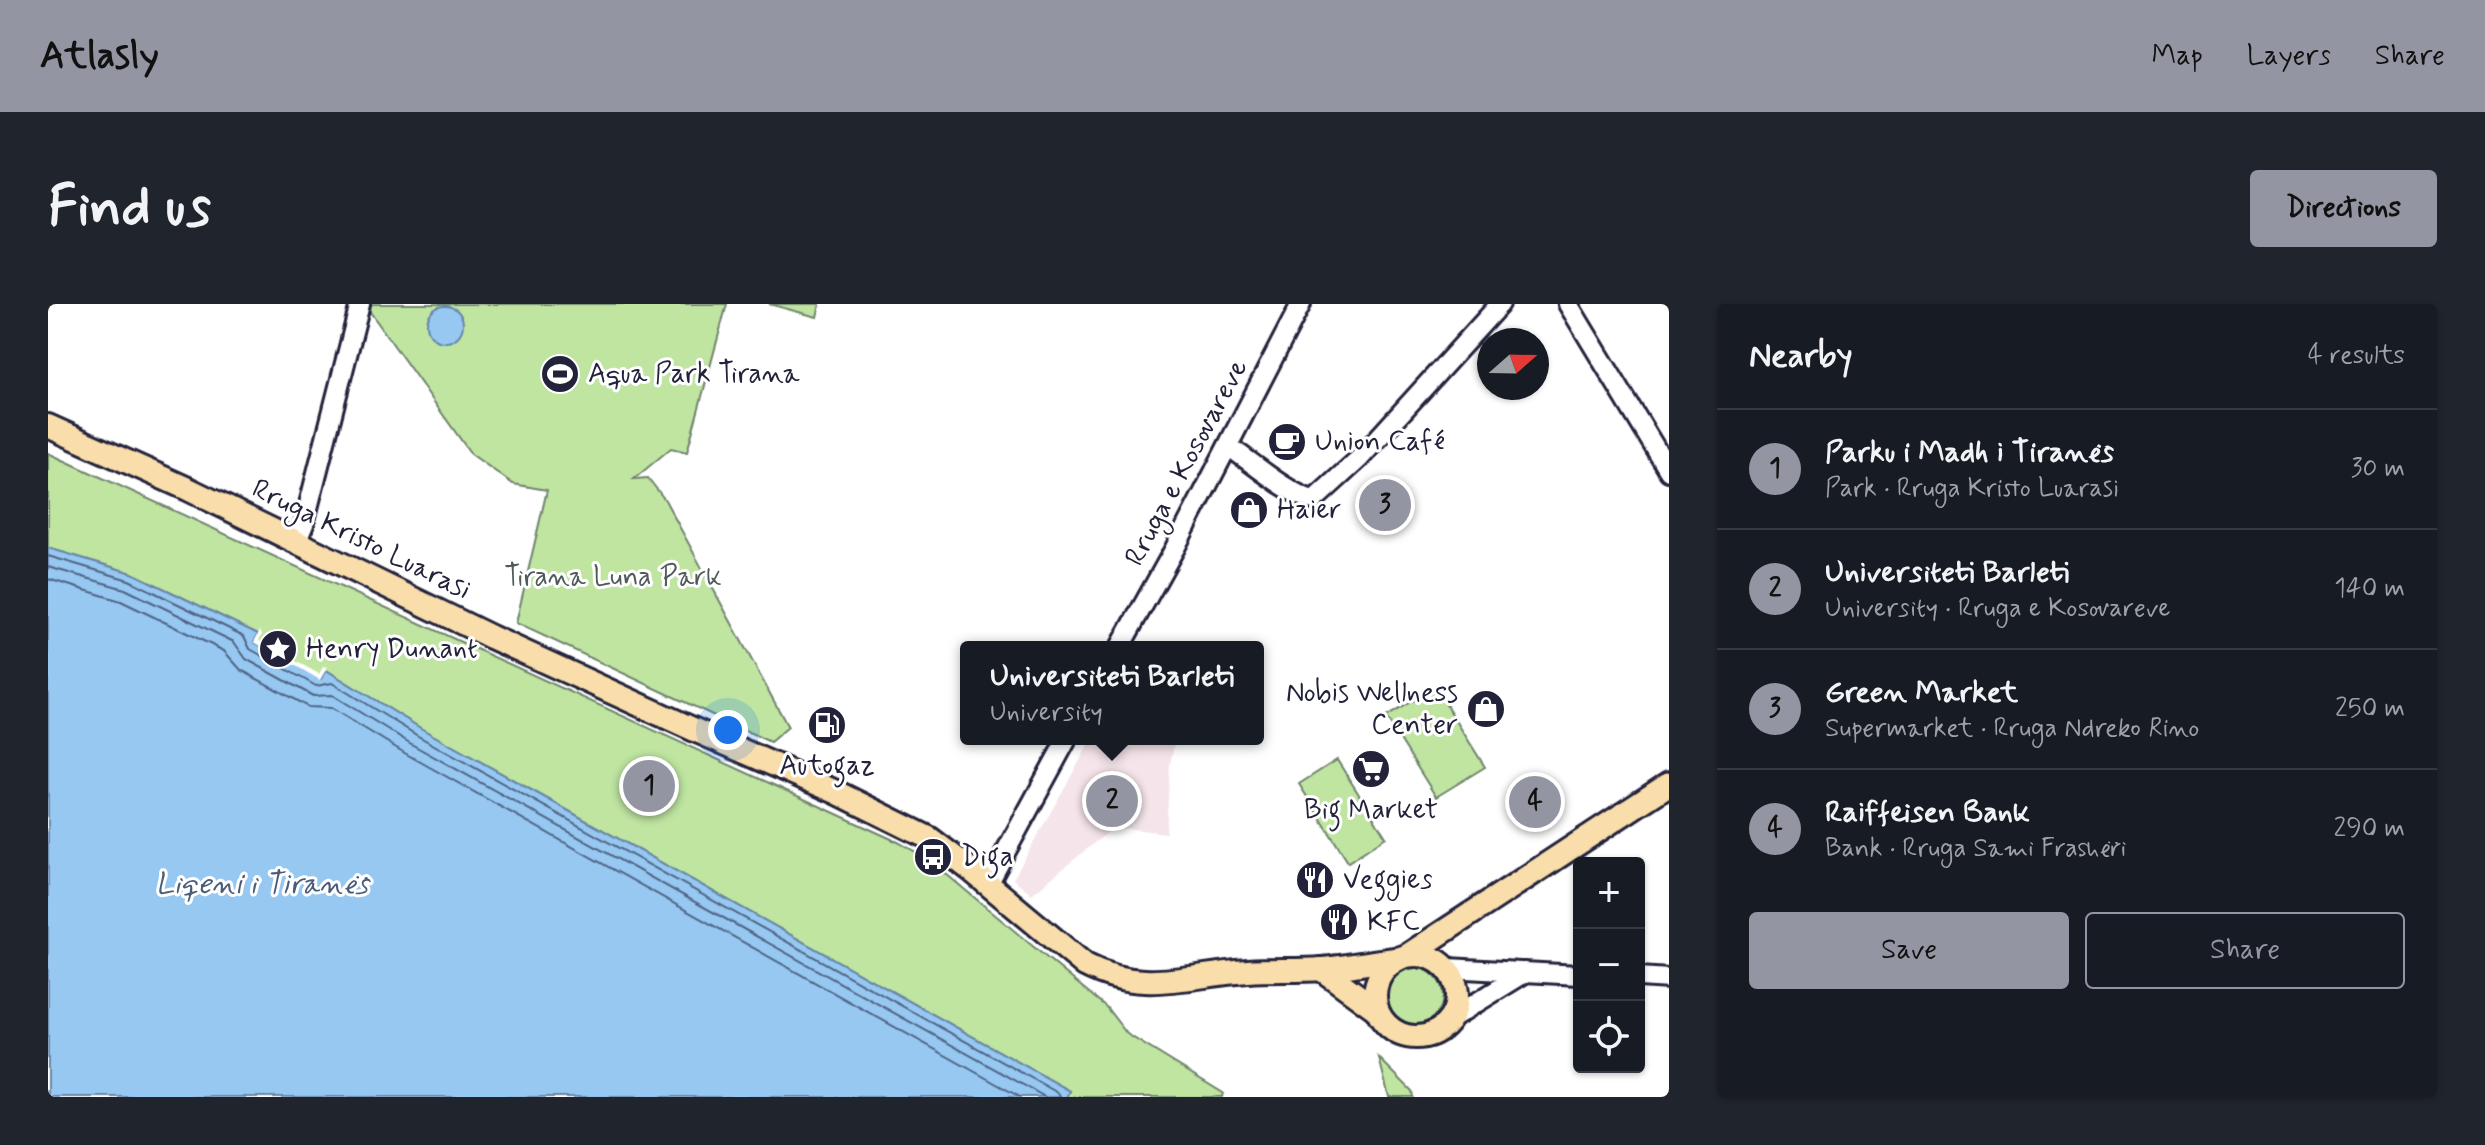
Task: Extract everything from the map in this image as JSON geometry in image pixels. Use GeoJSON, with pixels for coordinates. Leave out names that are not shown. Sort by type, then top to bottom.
{"type":"FeatureCollection","features":[{"type":"Feature","properties":{"kind":"main road","name":"Rruga Kristo Luarasi"},"geometry":{"type":"LineString","coordinates":[[48,426],[929,838],[1085,965],[1120,980],[1159,983],[1248,971],[1321,969],[1402,957]]}},
{"type":"Feature","properties":{"kind":"main road"},"geometry":{"type":"LineString","coordinates":[[1376,1009],[1374,995],[1384,969],[1669,784]]}},
{"type":"Feature","properties":{"kind":"main road"},"geometry":{"type":"LineString","coordinates":[[1446,967],[1450,927]]}},
{"type":"Feature","properties":{"kind":"main road"},"geometry":{"type":"LineString","coordinates":[[1321,969],[1376,1009],[1383,1020],[1403,1035],[1429,1035],[1441,1029],[1450,1019],[1457,995],[1454,981],[1446,967],[1423,955],[1402,957]]}},
{"type":"Feature","properties":{"kind":"street"},"geometry":{"type":"LineString","coordinates":[[296,543],[306,515],[360,304]]}},
{"type":"Feature","properties":{"kind":"street","name":"Rruga e Kosovareve"},"geometry":{"type":"LineString","coordinates":[[1123,641],[1301,304]]}},
{"type":"Feature","properties":{"kind":"street"},"geometry":{"type":"LineString","coordinates":[[1228,446],[1288,490],[1303,499],[1314,500],[1360,458],[1500,304]]}},
{"type":"Feature","properties":{"kind":"street"},"geometry":{"type":"LineString","coordinates":[[1568,304],[1669,471]]}},
{"type":"Feature","properties":{"kind":"street"},"geometry":{"type":"LineString","coordinates":[[988,884],[1064,745]]}},
{"type":"Feature","properties":{"kind":"street"},"geometry":{"type":"LineString","coordinates":[[1446,967],[1573,975]]}},
{"type":"Feature","properties":{"kind":"street"},"geometry":{"type":"LineString","coordinates":[[1450,1019],[1523,974]]}},
{"type":"Feature","properties":{"kind":"street"},"geometry":{"type":"LineString","coordinates":[[1645,977],[1669,979]]}},
{"type":"Feature","properties":{"kind":"shaded area"},"geometry":{"type":"Polygon","coordinates":[[[1089,745],[1174,745],[1166,833],[1114,827],[1032,894],[1013,879],[1089,745]]]}},
{"type":"Feature","properties":{"kind":"green space","name":"Tirana Luna Park"},"geometry":{"type":"Polygon","coordinates":[[[369,304],[727,304],[687,452],[671,448],[634,479],[648,478],[665,500],[788,727],[770,742],[516,623],[547,490],[513,484],[471,454],[368,309],[369,304]]]}},
{"type":"Feature","properties":{"kind":"green space","name":"Aqua Park Tirana"},"geometry":{"type":"Polygon","coordinates":[[[769,304],[820,304],[817,317],[769,304]]]}},
{"type":"Feature","properties":{"kind":"green space"},"geometry":{"type":"Polygon","coordinates":[[[48,453],[898,842],[928,859],[1106,1007],[1127,1034],[1223,1093],[1222,1097],[1067,1097],[1070,1091],[422,729],[326,670],[320,680],[254,642],[258,634],[132,573],[48,548],[48,453]]]}},
{"type":"Feature","properties":{"kind":"green space"},"geometry":{"type":"Polygon","coordinates":[[[1435,687],[1485,767],[1436,797],[1386,717],[1435,687]]]}},
{"type":"Feature","properties":{"kind":"green space"},"geometry":{"type":"Polygon","coordinates":[[[1337,760],[1386,837],[1348,862],[1299,784],[1337,760]]]}},
{"type":"Feature","properties":{"kind":"green space"},"geometry":{"type":"Polygon","coordinates":[[[1415,968],[1435,976],[1443,996],[1435,1016],[1415,1024],[1395,1016],[1387,996],[1395,976],[1415,968]]]}},
{"type":"Feature","properties":{"kind":"green space"},"geometry":{"type":"Polygon","coordinates":[[[1379,1058],[1412,1091],[1413,1097],[1389,1097],[1379,1058]]]}},
{"type":"Feature","properties":{"kind":"water"},"geometry":{"type":"Polygon","coordinates":[[[445,306],[458,311],[463,324],[458,337],[445,342],[432,337],[427,324],[432,311],[445,306]]]}},
{"type":"Feature","properties":{"kind":"water","name":"Liqeni i Tiranës"},"geometry":{"type":"Polygon","coordinates":[[[48,548],[132,573],[258,634],[254,642],[321,679],[326,670],[422,729],[1070,1091],[1067,1097],[48,1097],[48,548]]]}},
{"type":"Feature","properties":{"kind":"pier"},"geometry":{"type":"Polygon","coordinates":[[[260,630],[259,641],[319,674],[323,667],[328,666],[320,680],[254,642],[260,630]]]}},
{"type":"Feature","properties":{"kind":"place","name":"Aqua Park Tirana"},"geometry":{"type":"Point","coordinates":[560,374]}},
{"type":"Feature","properties":{"kind":"place","name":"Union Café"},"geometry":{"type":"Point","coordinates":[1287,442]}},
{"type":"Feature","properties":{"kind":"place","name":"Green Market"},"geometry":{"type":"Point","coordinates":[1385,505]}},
{"type":"Feature","properties":{"kind":"place","name":"Haier"},"geometry":{"type":"Point","coordinates":[1249,510]}},
{"type":"Feature","properties":{"kind":"place","name":"Henry Dunant"},"geometry":{"type":"Point","coordinates":[278,649]}},
{"type":"Feature","properties":{"kind":"place","name":"Nobis Wellness Center"},"geometry":{"type":"Point","coordinates":[1486,709]}},
{"type":"Feature","properties":{"kind":"place","name":"Autogaz"},"geometry":{"type":"Point","coordinates":[827,725]}},
{"type":"Feature","properties":{"kind":"place","name":"Big Market"},"geometry":{"type":"Point","coordinates":[1371,769]}},
{"type":"Feature","properties":{"kind":"place","name":"Parku i Madh i Tiranës"},"geometry":{"type":"Point","coordinates":[649,786]}},
{"type":"Feature","properties":{"kind":"place","name":"Universiteti Barleti"},"geometry":{"type":"Point","coordinates":[1112,801]}},
{"type":"Feature","properties":{"kind":"place","name":"Raiffeisen Bank"},"geometry":{"type":"Point","coordinates":[1535,802]}},
{"type":"Feature","properties":{"kind":"place","name":"Diga"},"geometry":{"type":"Point","coordinates":[933,857]}},
{"type":"Feature","properties":{"kind":"place","name":"Veggies"},"geometry":{"type":"Point","coordinates":[1315,880]}},
{"type":"Feature","properties":{"kind":"place","name":"KFC"},"geometry":{"type":"Point","coordinates":[1339,922]}}]}
